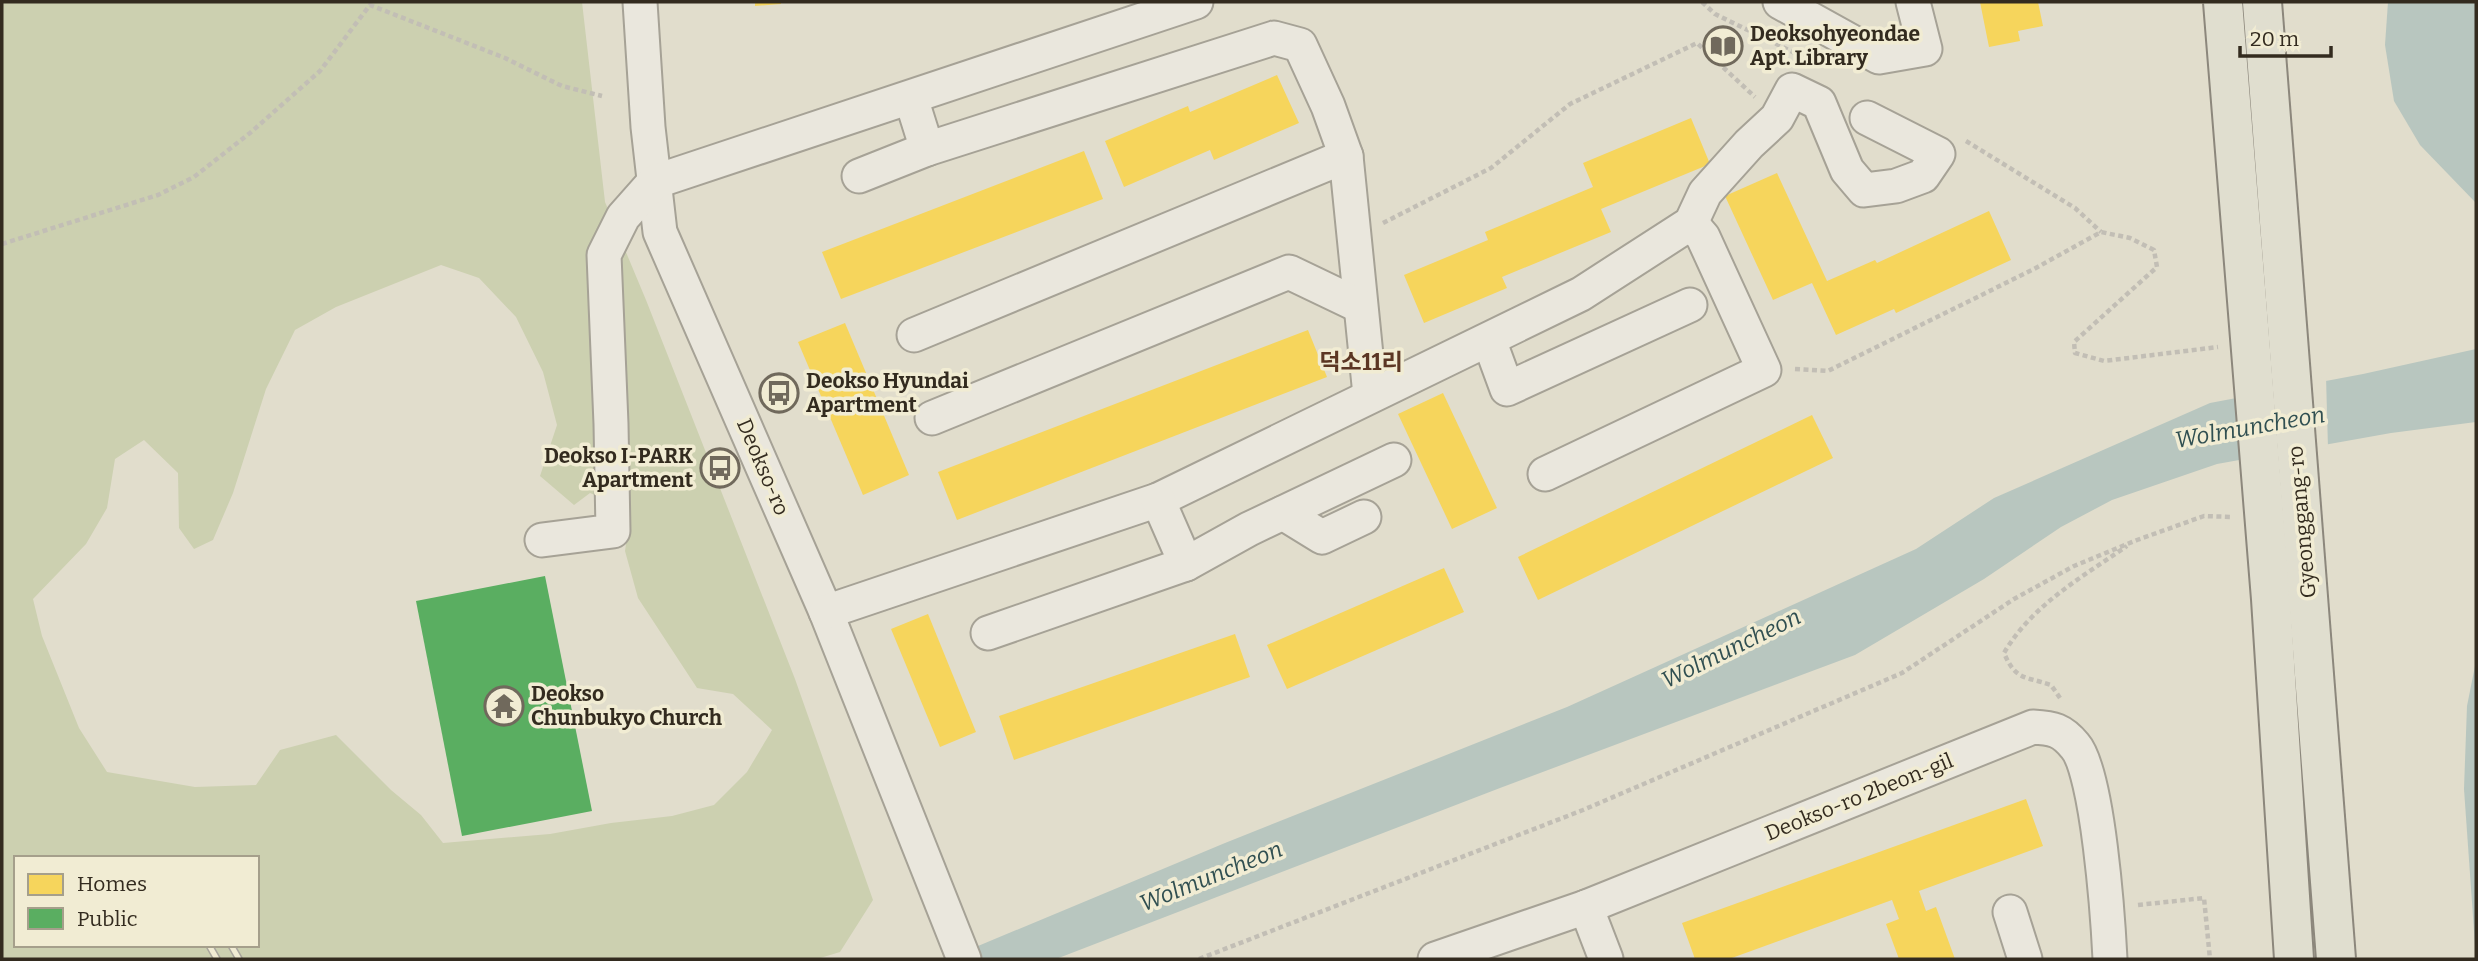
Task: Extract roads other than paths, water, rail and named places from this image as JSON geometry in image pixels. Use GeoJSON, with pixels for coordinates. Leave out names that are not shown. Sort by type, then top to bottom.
{"type":"FeatureCollection","features":[{"type":"Feature","properties":{"kind":"main road","name":"Gyeonggang-ro"},"geometry":{"type":"LineString","coordinates":[[2222,2],[2271,599],[2294,959]]}},
{"type":"Feature","properties":{"kind":"main road","name":"Gyeonggang-ro"},"geometry":{"type":"LineString","coordinates":[[2262,2],[2336,959]]}},
{"type":"Feature","properties":{"kind":"street","name":"Deokso-ro"},"geometry":{"type":"LineString","coordinates":[[640,2],[642,58],[660,232],[826,612],[964,959]]}},
{"type":"Feature","properties":{"kind":"street"},"geometry":{"type":"LineString","coordinates":[[541,540],[613,531],[604,256],[623,217],[654,182],[1196,2]]}},
{"type":"Feature","properties":{"kind":"street"},"geometry":{"type":"LineString","coordinates":[[1780,2],[1878,57],[1925,49],[1913,2]]}},
{"type":"Feature","properties":{"kind":"street"},"geometry":{"type":"LineString","coordinates":[[859,176],[927,149],[1274,38],[1300,45],[1328,106],[1346,156],[1370,395]]}},
{"type":"Feature","properties":{"kind":"street"},"geometry":{"type":"LineString","coordinates":[[826,612],[1158,500],[1581,294],[1691,223],[1706,193],[1749,144],[1777,118],[1793,90],[1819,103],[1847,170],[1864,190],[1896,186],[1923,176],[1938,154],[1867,118]]}},
{"type":"Feature","properties":{"kind":"street"},"geometry":{"type":"LineString","coordinates":[[911,98],[927,149]]}},
{"type":"Feature","properties":{"kind":"street"},"geometry":{"type":"LineString","coordinates":[[914,335],[1346,156]]}},
{"type":"Feature","properties":{"kind":"street"},"geometry":{"type":"LineString","coordinates":[[1545,474],[1764,370],[1703,237],[1691,223]]}},
{"type":"Feature","properties":{"kind":"street"},"geometry":{"type":"LineString","coordinates":[[932,418],[1289,272],[1360,306]]}},
{"type":"Feature","properties":{"kind":"street"},"geometry":{"type":"LineString","coordinates":[[1489,341],[1507,389],[1690,305]]}},
{"type":"Feature","properties":{"kind":"street"},"geometry":{"type":"LineString","coordinates":[[988,633],[1185,564],[1394,460]]}},
{"type":"Feature","properties":{"kind":"street"},"geometry":{"type":"LineString","coordinates":[[1158,500],[1185,564]]}},
{"type":"Feature","properties":{"kind":"street"},"geometry":{"type":"LineString","coordinates":[[1283,513],[1322,537],[1364,516]]}},
{"type":"Feature","properties":{"kind":"street","name":"Deokso-ro 2beon-gil"},"geometry":{"type":"LineString","coordinates":[[1435,959],[1586,907],[2033,727],[2056,729],[2078,748],[2092,789],[2107,909],[2110,959]]}},
{"type":"Feature","properties":{"kind":"street"},"geometry":{"type":"LineString","coordinates":[[1586,907],[1606,959]]}},
{"type":"Feature","properties":{"kind":"street"},"geometry":{"type":"LineString","coordinates":[[2010,912],[2025,959]]}},
{"type":"Feature","properties":{"kind":"water"},"geometry":{"type":"Polygon","coordinates":[[[2388,2],[2476,2],[2476,203],[2420,145],[2394,101],[2385,45],[2388,2]]]}},
{"type":"Feature","properties":{"kind":"water","name":"Wolmuncheon"},"geometry":{"type":"Polygon","coordinates":[[[2476,349],[2476,422],[2391,433],[2217,464],[2112,500],[2061,527],[1984,579],[1855,655],[1056,959],[947,959],[1225,843],[1567,707],[1916,549],[1994,498],[2210,403],[2476,349]]]}},
{"type":"Feature","properties":{"kind":"water"},"geometry":{"type":"Polygon","coordinates":[[[2476,661],[2476,959],[2464,789],[2467,706],[2476,661]]]}},
{"type":"Feature","properties":{"kind":"railway"},"geometry":{"type":"LineString","coordinates":[[210,947],[217,959]]}},
{"type":"Feature","properties":{"kind":"railway"},"geometry":{"type":"LineString","coordinates":[[232,947],[239,959]]}},
{"type":"Feature","properties":{"kind":"place","name":"Deoksohyeondae Apt. Library"},"geometry":{"type":"Point","coordinates":[1723,46]}},
{"type":"Feature","properties":{"kind":"place","name":"Deokso Hyundai Apartment"},"geometry":{"type":"Point","coordinates":[779,393]}},
{"type":"Feature","properties":{"kind":"place","name":"Deokso I-PARK Apartment"},"geometry":{"type":"Point","coordinates":[720,468]}},
{"type":"Feature","properties":{"kind":"place","name":"Deokso Chunbukyo Church"},"geometry":{"type":"Point","coordinates":[504,706]}},
{"type":"Feature","properties":{"kind":"district","name":"덕소11리"},"geometry":{"type":"Point","coordinates":[1361,362]}}]}
